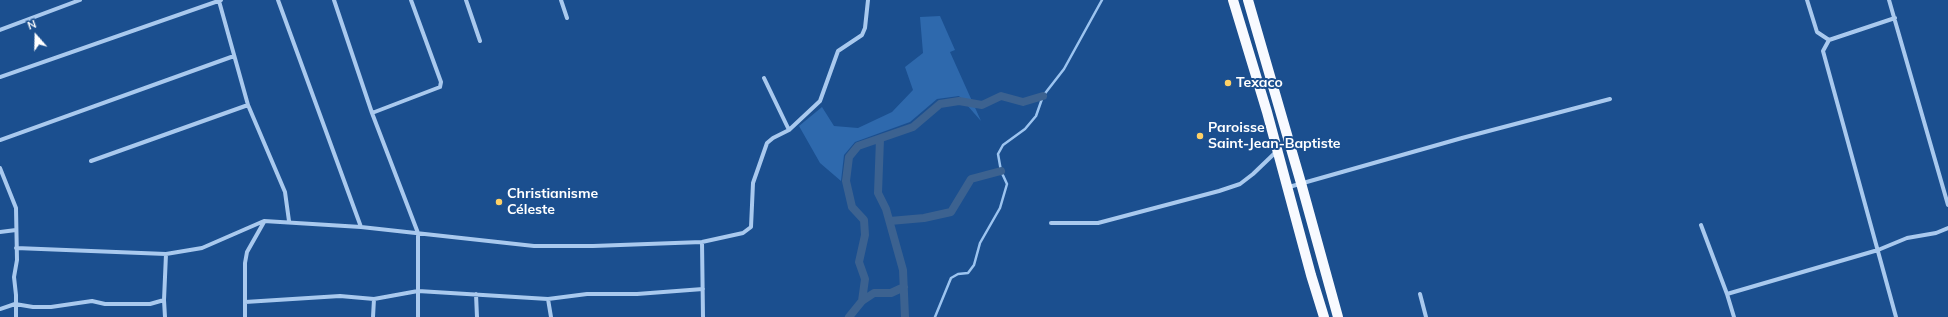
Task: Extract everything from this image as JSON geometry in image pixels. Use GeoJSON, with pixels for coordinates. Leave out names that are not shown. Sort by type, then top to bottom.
{"type":"FeatureCollection","features":[{"type":"Feature","properties":{"kind":"highway"},"geometry":{"type":"LineString","coordinates":[[1233,0],[1278,150],[1311,275],[1324,317]]}},
{"type":"Feature","properties":{"kind":"highway"},"geometry":{"type":"LineString","coordinates":[[1248,0],[1338,317]]}},
{"type":"Feature","properties":{"kind":"street"},"geometry":{"type":"LineString","coordinates":[[0,30],[80,0]]}},
{"type":"Feature","properties":{"kind":"street"},"geometry":{"type":"LineString","coordinates":[[278,0],[361,226]]}},
{"type":"Feature","properties":{"kind":"street"},"geometry":{"type":"LineString","coordinates":[[334,0],[372,113],[418,233],[418,317]]}},
{"type":"Feature","properties":{"kind":"street"},"geometry":{"type":"LineString","coordinates":[[372,113],[440,87],[441,82],[411,0]]}},
{"type":"Feature","properties":{"kind":"street"},"geometry":{"type":"LineString","coordinates":[[466,0],[480,41]]}},
{"type":"Feature","properties":{"kind":"street"},"geometry":{"type":"LineString","coordinates":[[562,0],[567,18]]}},
{"type":"Feature","properties":{"kind":"street"},"geometry":{"type":"LineString","coordinates":[[16,248],[166,254],[202,248],[264,222],[289,221],[361,226],[534,246],[593,246],[702,242],[743,233],[748,230],[752,222],[753,183],[767,143],[773,138],[789,130],[820,101],[838,51],[862,35],[865,28],[868,0]]}},
{"type":"Feature","properties":{"kind":"street"},"geometry":{"type":"LineString","coordinates":[[1807,0],[1817,32],[1829,40]]}},
{"type":"Feature","properties":{"kind":"street"},"geometry":{"type":"LineString","coordinates":[[1889,0],[1948,205]]}},
{"type":"Feature","properties":{"kind":"street"},"geometry":{"type":"LineString","coordinates":[[0,77],[220,1],[248,105],[285,192],[289,221]]}},
{"type":"Feature","properties":{"kind":"street"},"geometry":{"type":"LineString","coordinates":[[1894,18],[1829,40],[1822,51],[1896,317]]}},
{"type":"Feature","properties":{"kind":"street"},"geometry":{"type":"LineString","coordinates":[[0,140],[234,56]]}},
{"type":"Feature","properties":{"kind":"street"},"geometry":{"type":"LineString","coordinates":[[764,78],[789,130]]}},
{"type":"Feature","properties":{"kind":"street"},"geometry":{"type":"LineString","coordinates":[[1288,188],[1301,183],[1610,99]]}},
{"type":"Feature","properties":{"kind":"street"},"geometry":{"type":"LineString","coordinates":[[91,160],[248,105]]}},
{"type":"Feature","properties":{"kind":"street"},"geometry":{"type":"LineString","coordinates":[[1051,223],[1098,223],[1219,191],[1240,184],[1253,174],[1278,150]]}},
{"type":"Feature","properties":{"kind":"street"},"geometry":{"type":"LineString","coordinates":[[0,168],[16,208],[14,277],[16,317]]}},
{"type":"Feature","properties":{"kind":"street"},"geometry":{"type":"LineString","coordinates":[[245,317],[245,263],[247,252],[264,222]]}},
{"type":"Feature","properties":{"kind":"street"},"geometry":{"type":"LineString","coordinates":[[1701,225],[1728,294],[1734,317]]}},
{"type":"Feature","properties":{"kind":"street"},"geometry":{"type":"LineString","coordinates":[[1728,294],[1878,250],[1907,238],[1936,233],[1948,228]]}},
{"type":"Feature","properties":{"kind":"street"},"geometry":{"type":"LineString","coordinates":[[0,232],[16,230]]}},
{"type":"Feature","properties":{"kind":"street"},"geometry":{"type":"LineString","coordinates":[[702,242],[703,317]]}},
{"type":"Feature","properties":{"kind":"street"},"geometry":{"type":"LineString","coordinates":[[165,317],[164,300],[166,254]]}},
{"type":"Feature","properties":{"kind":"street"},"geometry":{"type":"LineString","coordinates":[[245,302],[340,296],[374,299],[418,291],[548,299],[587,294],[637,294],[703,289]]}},
{"type":"Feature","properties":{"kind":"street"},"geometry":{"type":"LineString","coordinates":[[476,294],[477,317]]}},
{"type":"Feature","properties":{"kind":"street"},"geometry":{"type":"LineString","coordinates":[[1420,294],[1426,317]]}},
{"type":"Feature","properties":{"kind":"street"},"geometry":{"type":"LineString","coordinates":[[373,317],[374,299]]}},
{"type":"Feature","properties":{"kind":"street"},"geometry":{"type":"LineString","coordinates":[[548,299],[551,317]]}},
{"type":"Feature","properties":{"kind":"street"},"geometry":{"type":"LineString","coordinates":[[0,308],[15,304],[33,307],[51,307],[92,301],[105,304],[150,304],[164,300]]}},
{"type":"Feature","properties":{"kind":"shaded area"},"geometry":{"type":"Polygon","coordinates":[[[940,16],[955,50],[950,52],[981,121],[959,96],[937,99],[910,122],[855,142],[844,155],[841,181],[820,163],[799,126],[822,107],[834,126],[858,128],[892,112],[913,90],[905,67],[923,53],[920,17],[940,16]]]}},
{"type":"Feature","properties":{"kind":"waterway"},"geometry":{"type":"LineString","coordinates":[[935,317],[951,278],[958,274],[968,273],[974,265],[980,243],[1000,208],[1007,184],[1001,171],[998,154],[1003,145],[1025,129],[1036,116],[1043,96],[1064,69],[1102,0]]}},
{"type":"Feature","properties":{"kind":"waterway"},"geometry":{"type":"LineString","coordinates":[[862,301],[865,279],[859,262],[865,235],[864,220],[852,207],[846,181],[849,157],[858,146],[913,127],[940,104],[959,101],[982,105],[1001,96],[1023,102],[1043,96]]}},
{"type":"Feature","properties":{"kind":"waterway"},"geometry":{"type":"LineString","coordinates":[[880,139],[878,193],[886,209],[903,270],[905,317]]}},
{"type":"Feature","properties":{"kind":"waterway"},"geometry":{"type":"LineString","coordinates":[[890,221],[924,218],[951,212],[971,179],[1001,171]]}},
{"type":"Feature","properties":{"kind":"waterway"},"geometry":{"type":"LineString","coordinates":[[849,317],[862,301],[874,293],[891,293],[904,287]]}},
{"type":"Feature","properties":{"kind":"place","name":"Texaco"},"geometry":{"type":"Point","coordinates":[1228,83]}},
{"type":"Feature","properties":{"kind":"place","name":"Paroisse Saint-Jean-Baptiste"},"geometry":{"type":"Point","coordinates":[1200,136]}},
{"type":"Feature","properties":{"kind":"place","name":"Christianisme Céleste"},"geometry":{"type":"Point","coordinates":[499,202]}}]}
